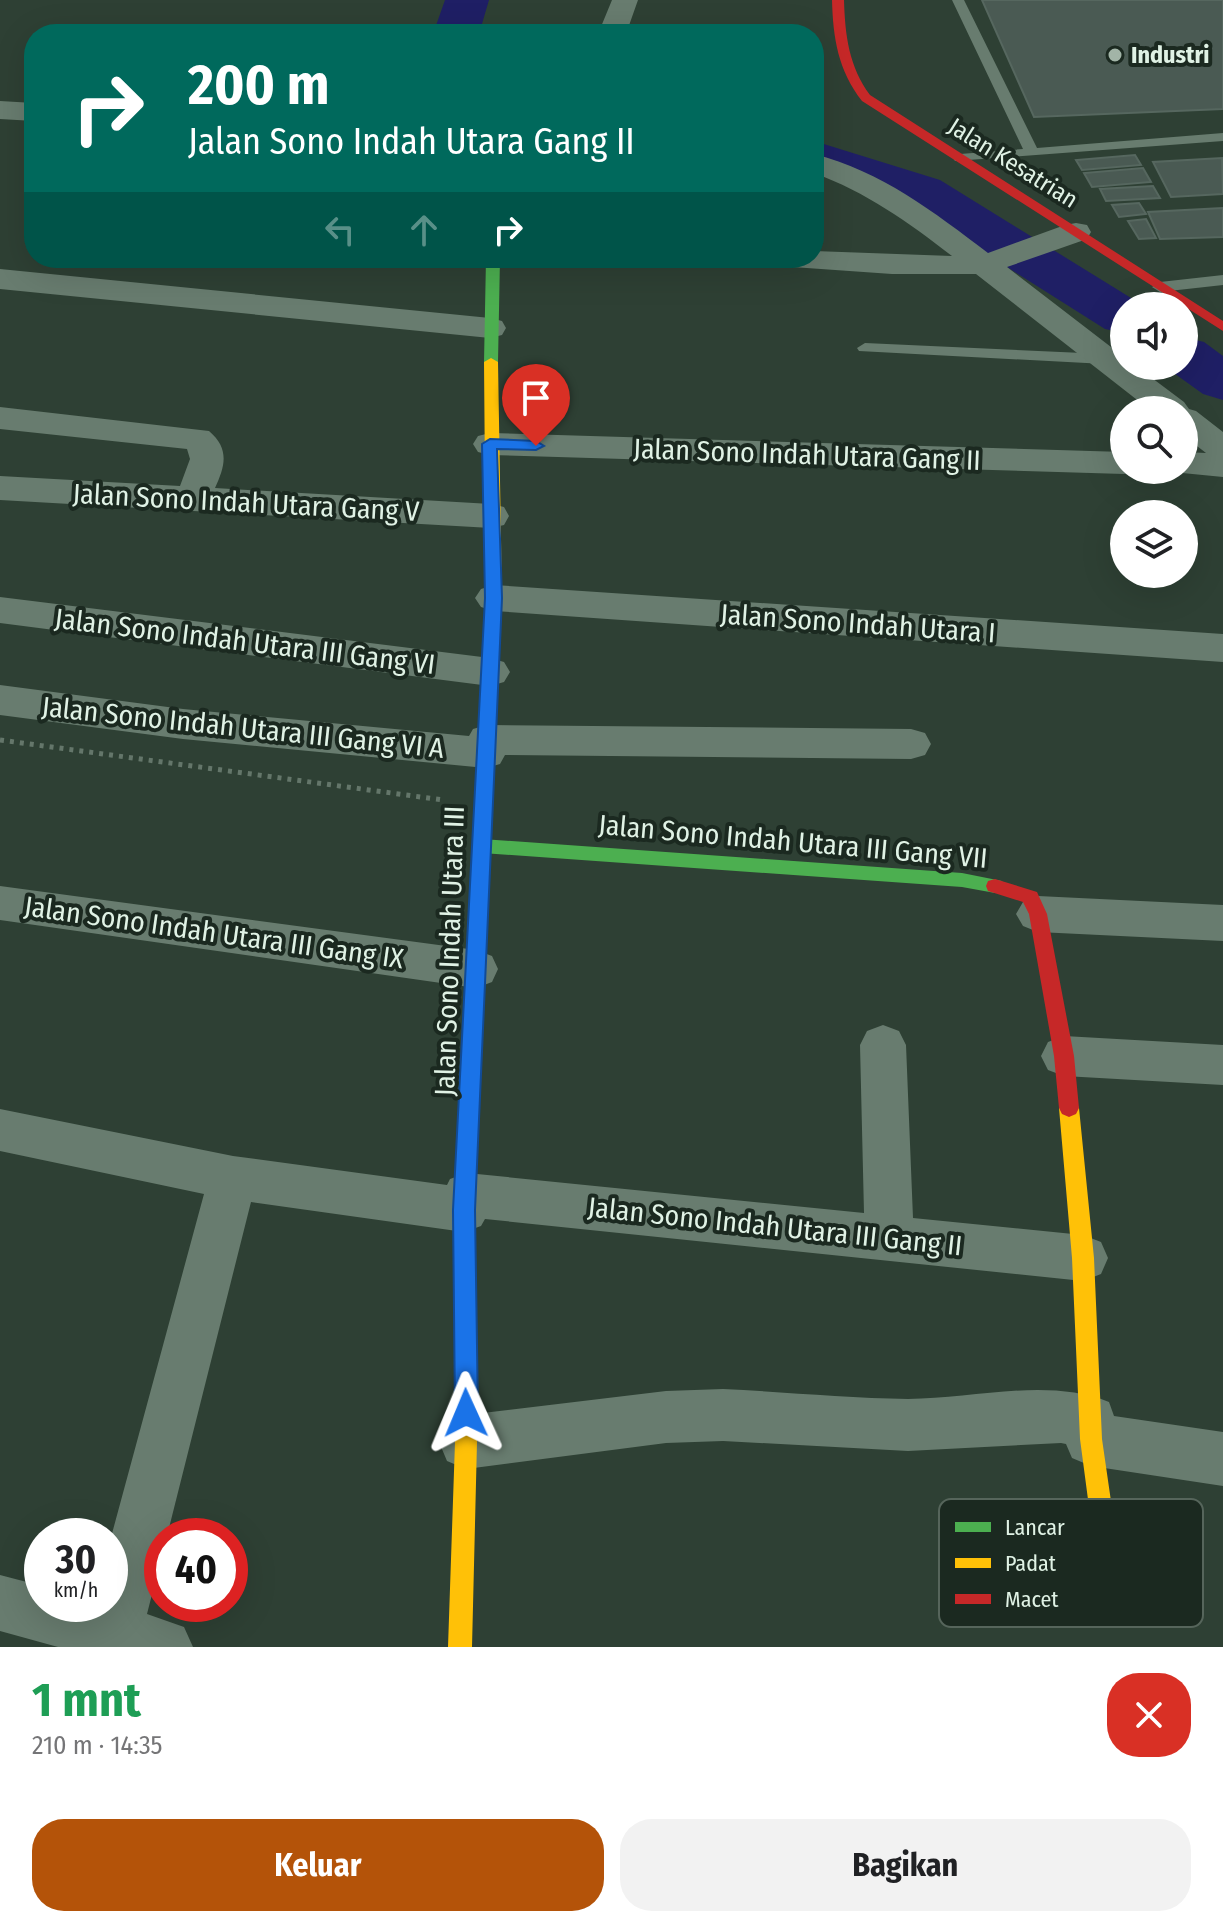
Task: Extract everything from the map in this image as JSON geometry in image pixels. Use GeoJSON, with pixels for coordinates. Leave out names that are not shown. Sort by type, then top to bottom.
{"type":"FeatureCollection","features":[{"type":"Feature","properties":{"kind":"street"},"geometry":{"type":"LineString","coordinates":[[616,24],[625,0]]}},
{"type":"Feature","properties":{"kind":"street","name":"Jalan Kesatrian"},"geometry":{"type":"LineString","coordinates":[[838,0],[842,58],[853,84],[886,112],[960,158],[1067,235],[1160,287],[1223,327]]}},
{"type":"Feature","properties":{"kind":"street"},"geometry":{"type":"LineString","coordinates":[[0,110],[24,111]]}},
{"type":"Feature","properties":{"kind":"street"},"geometry":{"type":"LineString","coordinates":[[824,167],[859,179],[896,200],[987,264],[1154,396]]}},
{"type":"Feature","properties":{"kind":"street"},"geometry":{"type":"LineString","coordinates":[[824,261],[892,265],[987,264],[1067,235]]}},
{"type":"Feature","properties":{"kind":"street","name":"Jalan Sono Indah Utara III"},"geometry":{"type":"LineString","coordinates":[[460,1647],[466,1442],[466,1203],[494,598],[490,444],[493,268]]}},
{"type":"Feature","properties":{"kind":"street"},"geometry":{"type":"LineString","coordinates":[[0,279],[490,328]]}},
{"type":"Feature","properties":{"kind":"street"},"geometry":{"type":"LineString","coordinates":[[0,418],[197,439],[206,447],[208,456],[192,498]]}},
{"type":"Feature","properties":{"kind":"street"},"geometry":{"type":"LineString","coordinates":[[1198,430],[1223,449]]}},
{"type":"Feature","properties":{"kind":"street","name":"Jalan Sono Indah Utara Gang II"},"geometry":{"type":"LineString","coordinates":[[490,444],[1110,463]]}},
{"type":"Feature","properties":{"kind":"street"},"geometry":{"type":"LineString","coordinates":[[1198,464],[1223,465]]}},
{"type":"Feature","properties":{"kind":"street","name":"Jalan Sono Indah Utara Gang V"},"geometry":{"type":"LineString","coordinates":[[0,488],[491,516]]}},
{"type":"Feature","properties":{"kind":"street","name":"Jalan Sono Indah Utara I"},"geometry":{"type":"LineString","coordinates":[[494,598],[1223,648]]}},
{"type":"Feature","properties":{"kind":"street","name":"Jalan Sono Indah Utara III Gang VI"},"geometry":{"type":"LineString","coordinates":[[0,610],[490,672]]}},
{"type":"Feature","properties":{"kind":"street","name":"Jalan Sono Indah Utara III Gang VI A"},"geometry":{"type":"LineString","coordinates":[[0,700],[183,724],[486,746],[911,744]]}},
{"type":"Feature","properties":{"kind":"street","name":"Jalan Sono Indah Utara III Gang VII"},"geometry":{"type":"LineString","coordinates":[[482,846],[962,880],[1009,888],[1030,897],[1038,914]]}},
{"type":"Feature","properties":{"kind":"street","name":"Jalan Sono Indah Utara III Gang IX"},"geometry":{"type":"LineString","coordinates":[[0,903],[476,969]]}},
{"type":"Feature","properties":{"kind":"street"},"geometry":{"type":"LineString","coordinates":[[1099,1499],[1090,1430],[1083,1258],[1064,1056],[1038,914],[1223,923]]}},
{"type":"Feature","properties":{"kind":"street"},"geometry":{"type":"LineString","coordinates":[[883,1045],[889,1238]]}},
{"type":"Feature","properties":{"kind":"street"},"geometry":{"type":"LineString","coordinates":[[1064,1056],[1223,1065]]}},
{"type":"Feature","properties":{"kind":"street","name":"Jalan Sono Indah Utara III Gang II"},"geometry":{"type":"LineString","coordinates":[[0,1130],[233,1178],[466,1203],[889,1238],[1083,1258]]}},
{"type":"Feature","properties":{"kind":"street"},"geometry":{"type":"LineString","coordinates":[[0,1603],[139,1640],[233,1178]]}},
{"type":"Feature","properties":{"kind":"street"},"geometry":{"type":"LineString","coordinates":[[466,1442],[666,1417],[723,1415],[908,1425],[1061,1417],[1090,1430],[1223,1459]]}},
{"type":"Feature","properties":{"kind":"lane"},"geometry":{"type":"LineString","coordinates":[[958,0],[1032,152]]}},
{"type":"Feature","properties":{"kind":"lane"},"geometry":{"type":"LineString","coordinates":[[960,158],[1223,137]]}},
{"type":"Feature","properties":{"kind":"lane"},"geometry":{"type":"LineString","coordinates":[[1160,287],[1223,280]]}},
{"type":"Feature","properties":{"kind":"lane"},"geometry":{"type":"LineString","coordinates":[[865,348],[1105,359]]}},
{"type":"Feature","properties":{"kind":"path"},"geometry":{"type":"LineString","coordinates":[[0,740],[484,806]]}},
{"type":"Feature","properties":{"kind":"building","name":"Industri"},"geometry":{"type":"Polygon","coordinates":[[[982,0],[1223,0],[1223,109],[1034,117],[982,0]]]}},
{"type":"Feature","properties":{"kind":"building"},"geometry":{"type":"Polygon","coordinates":[[[1135,155],[1141,165],[1082,170],[1076,160],[1135,155]]]}},
{"type":"Feature","properties":{"kind":"building"},"geometry":{"type":"Polygon","coordinates":[[[1222,158],[1223,194],[1171,197],[1153,162],[1222,158]]]}},
{"type":"Feature","properties":{"kind":"building"},"geometry":{"type":"Polygon","coordinates":[[[1143,168],[1151,182],[1092,187],[1084,173],[1143,168]]]}},
{"type":"Feature","properties":{"kind":"building"},"geometry":{"type":"Polygon","coordinates":[[[1153,186],[1160,198],[1106,201],[1100,189],[1153,186]]]}},
{"type":"Feature","properties":{"kind":"building"},"geometry":{"type":"Polygon","coordinates":[[[1139,203],[1146,214],[1119,217],[1112,205],[1139,203]]]}},
{"type":"Feature","properties":{"kind":"building"},"geometry":{"type":"Polygon","coordinates":[[[1223,208],[1223,237],[1160,239],[1148,212],[1223,208]]]}},
{"type":"Feature","properties":{"kind":"building"},"geometry":{"type":"Polygon","coordinates":[[[1146,219],[1156,238],[1139,239],[1128,221],[1146,219]]]}},
{"type":"Feature","properties":{"kind":"waterway"},"geometry":{"type":"LineString","coordinates":[[459,24],[467,0]]}},
{"type":"Feature","properties":{"kind":"waterway"},"geometry":{"type":"LineString","coordinates":[[824,159],[922,191],[1110,308]]}},
{"type":"Feature","properties":{"kind":"waterway"},"geometry":{"type":"LineString","coordinates":[[1198,364],[1223,382]]}},
{"type":"Feature","properties":{"kind":"traffic: fast"},"geometry":{"type":"LineString","coordinates":[[491,362],[493,268]]}},
{"type":"Feature","properties":{"kind":"traffic: fast"},"geometry":{"type":"LineString","coordinates":[[482,846],[962,880],[995,886]]}},
{"type":"Feature","properties":{"kind":"traffic: slow"},"geometry":{"type":"LineString","coordinates":[[488,711],[494,598],[491,362]]}},
{"type":"Feature","properties":{"kind":"traffic: slow"},"geometry":{"type":"LineString","coordinates":[[460,1647],[466,1442],[464,1210],[473,1032]]}},
{"type":"Feature","properties":{"kind":"traffic: slow"},"geometry":{"type":"LineString","coordinates":[[1069,1108],[1083,1258],[1091,1439],[1099,1499]]}},
{"type":"Feature","properties":{"kind":"traffic: jam"},"geometry":{"type":"LineString","coordinates":[[838,0],[846,64],[866,98],[1223,327]]}},
{"type":"Feature","properties":{"kind":"traffic: jam"},"geometry":{"type":"LineString","coordinates":[[473,1032],[488,711]]}},
{"type":"Feature","properties":{"kind":"traffic: jam"},"geometry":{"type":"LineString","coordinates":[[995,886],[1030,897],[1038,914],[1064,1056],[1069,1108]]}},
{"type":"Feature","properties":{"kind":"place","name":"Industri"},"geometry":{"type":"Point","coordinates":[1115,55]}},
{"type":"Feature","properties":{"kind":"route"},"geometry":{"type":"LineString","coordinates":[[466,1413],[464,1210],[494,598],[490,444],[536,446]]}}]}
